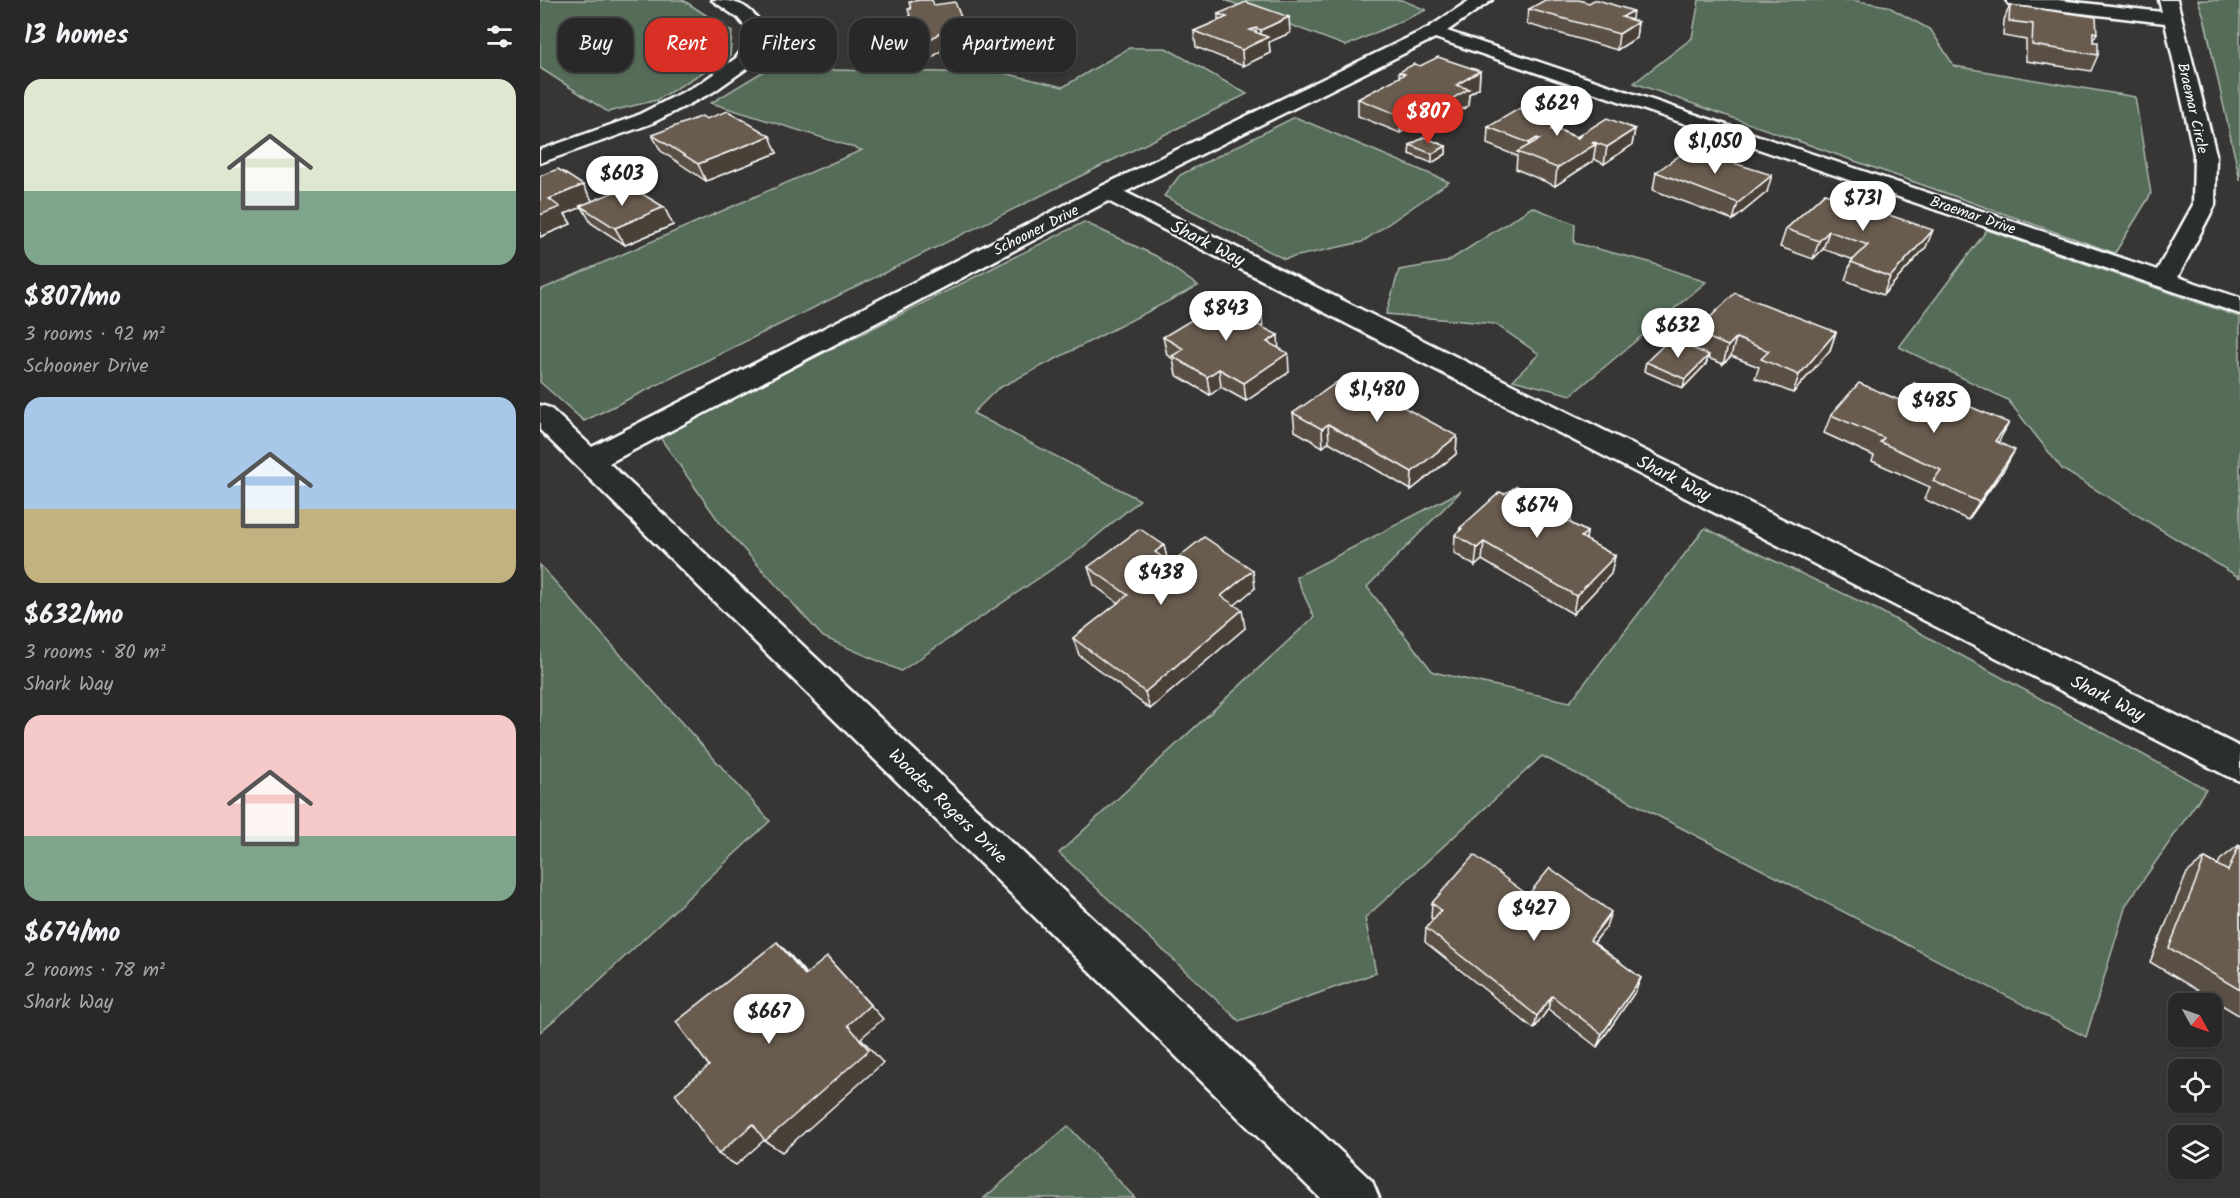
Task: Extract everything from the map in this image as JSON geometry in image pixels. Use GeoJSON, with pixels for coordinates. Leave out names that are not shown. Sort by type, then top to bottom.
{"type":"FeatureCollection","features":[{"type":"Feature","properties":{"kind":"street"},"geometry":{"type":"LineString","coordinates":[[540,157],[643,120],[706,88],[743,62],[761,35],[744,14],[721,0]]}},
{"type":"Feature","properties":{"kind":"street","name":"Schooner Drive"},"geometry":{"type":"LineString","coordinates":[[589,461],[1108,192],[1434,32],[1458,14],[1483,0]]}},
{"type":"Feature","properties":{"kind":"street"},"geometry":{"type":"LineString","coordinates":[[2015,0],[2170,10]]}},
{"type":"Feature","properties":{"kind":"street","name":"Braemar Circle"},"geometry":{"type":"LineString","coordinates":[[2164,280],[2204,205],[2205,154],[2170,10]]}},
{"type":"Feature","properties":{"kind":"street","name":"Braemar Drive"},"geometry":{"type":"LineString","coordinates":[[1434,32],[2240,306]]}},
{"type":"Feature","properties":{"kind":"street","name":"Shark Way"},"geometry":{"type":"LineString","coordinates":[[1108,192],[2240,765]]}},
{"type":"Feature","properties":{"kind":"street","name":"Woodes Rogers Drive"},"geometry":{"type":"LineString","coordinates":[[540,414],[1355,1198]]}},
{"type":"Feature","properties":{"kind":"green space"},"geometry":{"type":"Polygon","coordinates":[[[540,0],[683,0],[711,18],[645,18],[645,72],[703,72],[657,100],[608,112],[540,68],[540,0]]]}},
{"type":"Feature","properties":{"kind":"green space"},"geometry":{"type":"Polygon","coordinates":[[[1225,0],[1402,0],[1426,10],[1346,46],[1225,0]]]}},
{"type":"Feature","properties":{"kind":"green space"},"geometry":{"type":"Polygon","coordinates":[[[1699,0],[1851,0],[1887,6],[1931,30],[1954,66],[2135,97],[2151,194],[2115,253],[1634,83],[1692,38],[1699,0]]]}},
{"type":"Feature","properties":{"kind":"green space"},"geometry":{"type":"Polygon","coordinates":[[[2198,0],[2240,0],[2240,180],[2204,17],[2198,0]]]}},
{"type":"Feature","properties":{"kind":"green space"},"geometry":{"type":"Polygon","coordinates":[[[728,29],[732,32],[728,57],[728,29]]]}},
{"type":"Feature","properties":{"kind":"green space"},"geometry":{"type":"Polygon","coordinates":[[[1129,48],[1166,48],[1247,94],[584,421],[540,382],[540,290],[862,150],[711,103],[762,72],[837,72],[837,70],[1004,73],[1063,87],[1129,48]]]}},
{"type":"Feature","properties":{"kind":"green space"},"geometry":{"type":"Polygon","coordinates":[[[1295,117],[1449,182],[1362,242],[1284,259],[1164,196],[1180,175],[1295,117]]]}},
{"type":"Feature","properties":{"kind":"green space"},"geometry":{"type":"Polygon","coordinates":[[[1532,207],[1575,224],[1574,243],[1649,262],[1706,282],[1571,395],[1513,380],[1539,354],[1495,324],[1386,314],[1399,270],[1447,262],[1532,207]]]}},
{"type":"Feature","properties":{"kind":"green space"},"geometry":{"type":"Polygon","coordinates":[[[1084,222],[1156,256],[1198,286],[997,389],[973,413],[1140,500],[1076,553],[901,671],[823,637],[720,523],[659,436],[1084,222]]]}},
{"type":"Feature","properties":{"kind":"green space"},"geometry":{"type":"Polygon","coordinates":[[[1987,230],[2240,317],[2240,578],[2062,469],[2008,400],[1899,347],[1987,230]]]}},
{"type":"Feature","properties":{"kind":"green space"},"geometry":{"type":"Polygon","coordinates":[[[1461,491],[1367,587],[1433,672],[1570,702],[1705,528],[1878,610],[2206,789],[2126,905],[2086,1037],[1542,756],[1365,918],[1376,973],[1239,1021],[1059,853],[1314,617],[1296,577],[1461,491]]]}},
{"type":"Feature","properties":{"kind":"green space"},"geometry":{"type":"Polygon","coordinates":[[[540,565],[770,821],[587,992],[540,1032],[540,565]]]}},
{"type":"Feature","properties":{"kind":"green space"},"geometry":{"type":"Polygon","coordinates":[[[1068,1126],[1135,1198],[984,1198],[1068,1126]]]}},
{"type":"Feature","properties":{"kind":"building"},"geometry":{"type":"Polygon","coordinates":[[[932,0],[934,5],[955,2],[961,18],[941,18],[941,32],[929,40],[929,18],[911,18],[909,2],[932,0]]]}},
{"type":"Feature","properties":{"kind":"building"},"geometry":{"type":"Polygon","coordinates":[[[1545,0],[1579,0],[1589,3],[1598,0],[1633,11],[1622,17],[1638,22],[1619,34],[1529,9],[1545,0]]]}},
{"type":"Feature","properties":{"kind":"building"},"geometry":{"type":"Polygon","coordinates":[[[1246,2],[1289,17],[1261,30],[1256,28],[1250,30],[1268,37],[1242,50],[1194,31],[1227,17],[1218,14],[1246,2]]]}},
{"type":"Feature","properties":{"kind":"building"},"geometry":{"type":"Polygon","coordinates":[[[2010,5],[2096,17],[2097,33],[2093,32],[2093,42],[2098,42],[2098,55],[2032,45],[2033,24],[2009,21],[2010,5]]]}},
{"type":"Feature","properties":{"kind":"building"},"geometry":{"type":"Polygon","coordinates":[[[1438,57],[1480,71],[1456,85],[1469,89],[1443,104],[1431,99],[1401,116],[1358,99],[1405,74],[1399,72],[1414,64],[1420,66],[1438,57]]]}},
{"type":"Feature","properties":{"kind":"building"},"geometry":{"type":"Polygon","coordinates":[[[1520,108],[1560,124],[1550,130],[1556,129],[1578,138],[1607,118],[1635,129],[1607,147],[1594,142],[1592,143],[1596,144],[1557,168],[1517,152],[1540,139],[1537,138],[1529,143],[1488,127],[1520,108]]]}},
{"type":"Feature","properties":{"kind":"building"},"geometry":{"type":"Polygon","coordinates":[[[728,111],[770,136],[698,164],[652,135],[702,116],[706,119],[728,111]]]}},
{"type":"Feature","properties":{"kind":"building"},"geometry":{"type":"Polygon","coordinates":[[[1424,137],[1446,146],[1432,154],[1410,145],[1424,137]]]}},
{"type":"Feature","properties":{"kind":"building"},"geometry":{"type":"Polygon","coordinates":[[[1689,149],[1772,175],[1738,203],[1656,172],[1689,149]]]}},
{"type":"Feature","properties":{"kind":"building"},"geometry":{"type":"Polygon","coordinates":[[[558,169],[583,185],[549,199],[560,207],[540,215],[540,176],[558,169]]]}},
{"type":"Feature","properties":{"kind":"building"},"geometry":{"type":"Polygon","coordinates":[[[629,186],[664,207],[615,228],[580,206],[629,186]]]}},
{"type":"Feature","properties":{"kind":"building"},"geometry":{"type":"Polygon","coordinates":[[[1825,193],[1933,230],[1890,277],[1851,262],[1868,245],[1829,231],[1819,241],[1786,229],[1825,193]]]}},
{"type":"Feature","properties":{"kind":"building"},"geometry":{"type":"Polygon","coordinates":[[[1735,293],[1836,332],[1799,375],[1761,359],[1769,351],[1736,338],[1728,346],[1695,332],[1735,293]]]}},
{"type":"Feature","properties":{"kind":"building"},"geometry":{"type":"Polygon","coordinates":[[[1228,298],[1262,315],[1252,322],[1278,335],[1267,342],[1288,353],[1244,383],[1219,369],[1207,377],[1172,356],[1184,349],[1163,337],[1228,298]]]}},
{"type":"Feature","properties":{"kind":"building"},"geometry":{"type":"Polygon","coordinates":[[[1670,339],[1709,355],[1685,379],[1646,362],[1670,339]]]}},
{"type":"Feature","properties":{"kind":"building"},"geometry":{"type":"Polygon","coordinates":[[[1346,376],[1457,436],[1412,472],[1328,424],[1322,429],[1293,413],[1346,376]]]}},
{"type":"Feature","properties":{"kind":"building"},"geometry":{"type":"Polygon","coordinates":[[[1859,383],[1899,400],[1914,383],[2009,423],[1995,441],[2015,450],[1979,502],[1933,481],[1941,470],[1880,442],[1884,438],[1831,415],[1859,383]]]}},
{"type":"Feature","properties":{"kind":"building"},"geometry":{"type":"Polygon","coordinates":[[[1517,486],[1532,494],[1527,499],[1536,504],[1544,497],[1572,513],[1565,520],[1587,532],[1581,537],[1615,556],[1576,596],[1484,542],[1477,548],[1455,535],[1500,492],[1504,494],[1517,486]]]}},
{"type":"Feature","properties":{"kind":"building"},"geometry":{"type":"Polygon","coordinates":[[[1140,529],[1164,545],[1155,552],[1171,563],[1204,537],[1253,570],[1221,596],[1242,610],[1145,692],[1073,638],[1128,595],[1088,567],[1140,529]]]}},
{"type":"Feature","properties":{"kind":"building"},"geometry":{"type":"Polygon","coordinates":[[[2239,845],[2240,990],[2169,948],[2205,858],[2228,871],[2239,845]]]}},
{"type":"Feature","properties":{"kind":"building"},"geometry":{"type":"Polygon","coordinates":[[[1474,855],[1528,895],[1550,868],[1611,912],[1590,940],[1641,978],[1602,1034],[1552,996],[1537,1016],[1426,928],[1441,910],[1432,903],[1474,855]]]}},
{"type":"Feature","properties":{"kind":"building"},"geometry":{"type":"Polygon","coordinates":[[[777,942],[805,975],[827,957],[870,1005],[848,1025],[869,1050],[765,1141],[753,1124],[718,1154],[675,1094],[709,1066],[676,1022],[777,942]]]}}]}
